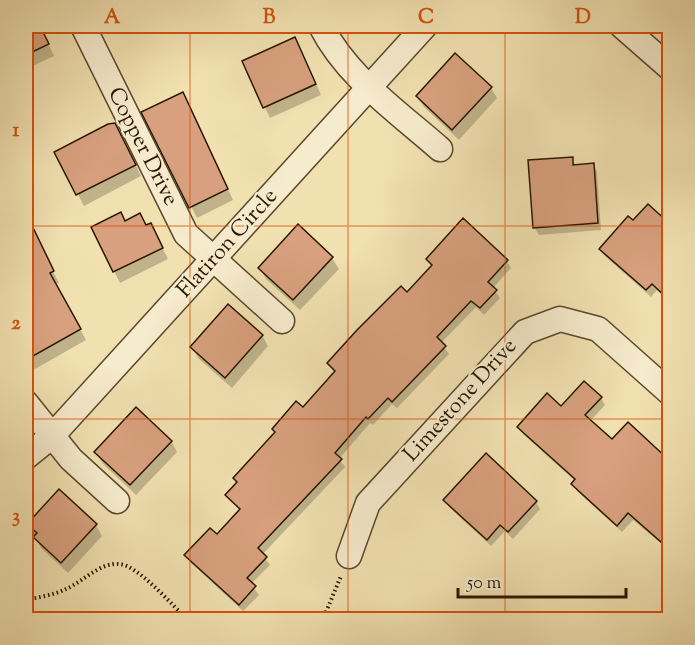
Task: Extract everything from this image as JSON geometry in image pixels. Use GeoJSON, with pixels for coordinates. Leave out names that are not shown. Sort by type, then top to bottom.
{"type":"FeatureCollection","features":[{"type":"Feature","properties":{"kind":"street","name":"Copper Drive"},"geometry":{"type":"LineString","coordinates":[[83,26],[186,234],[282,321]]}},
{"type":"Feature","properties":{"kind":"street"},"geometry":{"type":"LineString","coordinates":[[321,26],[343,60],[440,149]]}},
{"type":"Feature","properties":{"kind":"street","name":"Flatiron Circle"},"geometry":{"type":"LineString","coordinates":[[26,457],[52,436],[425,26]]}},
{"type":"Feature","properties":{"kind":"street"},"geometry":{"type":"LineString","coordinates":[[622,26],[669,68]]}},
{"type":"Feature","properties":{"kind":"street","name":"Limestone Drive"},"geometry":{"type":"LineString","coordinates":[[350,556],[368,503],[525,332],[560,320],[598,329],[669,393]]}},
{"type":"Feature","properties":{"kind":"street"},"geometry":{"type":"LineString","coordinates":[[26,402],[71,459],[117,501]]}},
{"type":"Feature","properties":{"kind":"path"},"geometry":{"type":"LineString","coordinates":[[315,620],[327,612],[350,556]]}},
{"type":"Feature","properties":{"kind":"path"},"geometry":{"type":"LineString","coordinates":[[26,600],[66,590],[101,567],[115,564],[127,566],[137,573],[188,620]]}},
{"type":"Feature","properties":{"kind":"building"},"geometry":{"type":"Polygon","coordinates":[[[26,26],[40,26],[49,44],[26,55],[26,26]]]}},
{"type":"Feature","properties":{"kind":"building"},"geometry":{"type":"Polygon","coordinates":[[[295,37],[316,84],[263,108],[242,61],[295,37]]]}},
{"type":"Feature","properties":{"kind":"building"},"geometry":{"type":"Polygon","coordinates":[[[455,53],[492,87],[452,130],[416,96],[455,53]]]}},
{"type":"Feature","properties":{"kind":"building"},"geometry":{"type":"Polygon","coordinates":[[[183,92],[228,189],[189,208],[141,112],[183,92]]]}},
{"type":"Feature","properties":{"kind":"building"},"geometry":{"type":"Polygon","coordinates":[[[115,123],[136,165],[76,195],[54,152],[108,124],[115,123]]]}},
{"type":"Feature","properties":{"kind":"building"},"geometry":{"type":"Polygon","coordinates":[[[573,157],[573,165],[594,163],[598,223],[533,228],[528,160],[573,157]]]}},
{"type":"Feature","properties":{"kind":"building"},"geometry":{"type":"Polygon","coordinates":[[[648,204],[669,223],[669,300],[652,284],[646,290],[599,249],[628,216],[633,220],[648,204]]]}},
{"type":"Feature","properties":{"kind":"building"},"geometry":{"type":"Polygon","coordinates":[[[121,212],[125,221],[140,213],[146,225],[151,223],[163,248],[113,272],[91,227],[121,212]]]}},
{"type":"Feature","properties":{"kind":"building"},"geometry":{"type":"Polygon","coordinates":[[[26,213],[54,271],[50,273],[81,329],[26,360],[26,213]]]}},
{"type":"Feature","properties":{"kind":"building"},"geometry":{"type":"Polygon","coordinates":[[[463,218],[508,260],[488,282],[497,290],[480,308],[471,301],[437,337],[446,346],[392,402],[388,398],[368,419],[366,417],[335,453],[342,459],[258,548],[267,557],[247,578],[256,586],[239,605],[184,555],[210,528],[217,534],[240,509],[225,495],[237,482],[233,478],[275,432],[272,429],[296,401],[303,407],[335,371],[327,363],[357,330],[401,286],[407,292],[432,265],[426,259],[463,218]]]}},
{"type":"Feature","properties":{"kind":"building"},"geometry":{"type":"Polygon","coordinates":[[[298,224],[333,257],[293,300],[258,268],[298,224]]]}},
{"type":"Feature","properties":{"kind":"building"},"geometry":{"type":"Polygon","coordinates":[[[228,304],[263,335],[225,378],[190,347],[228,304]]]}},
{"type":"Feature","properties":{"kind":"building"},"geometry":{"type":"Polygon","coordinates":[[[584,381],[602,397],[585,415],[612,439],[628,422],[669,460],[669,549],[628,513],[617,526],[571,484],[575,479],[517,427],[547,393],[561,406],[584,381]]]}},
{"type":"Feature","properties":{"kind":"building"},"geometry":{"type":"Polygon","coordinates":[[[136,407],[172,441],[130,485],[94,452],[136,407]]]}},
{"type":"Feature","properties":{"kind":"building"},"geometry":{"type":"Polygon","coordinates":[[[486,453],[537,501],[508,532],[500,525],[487,540],[443,500],[486,453]]]}},
{"type":"Feature","properties":{"kind":"building"},"geometry":{"type":"Polygon","coordinates":[[[59,489],[97,524],[61,563],[33,537],[37,533],[27,524],[59,489]]]}}]}
